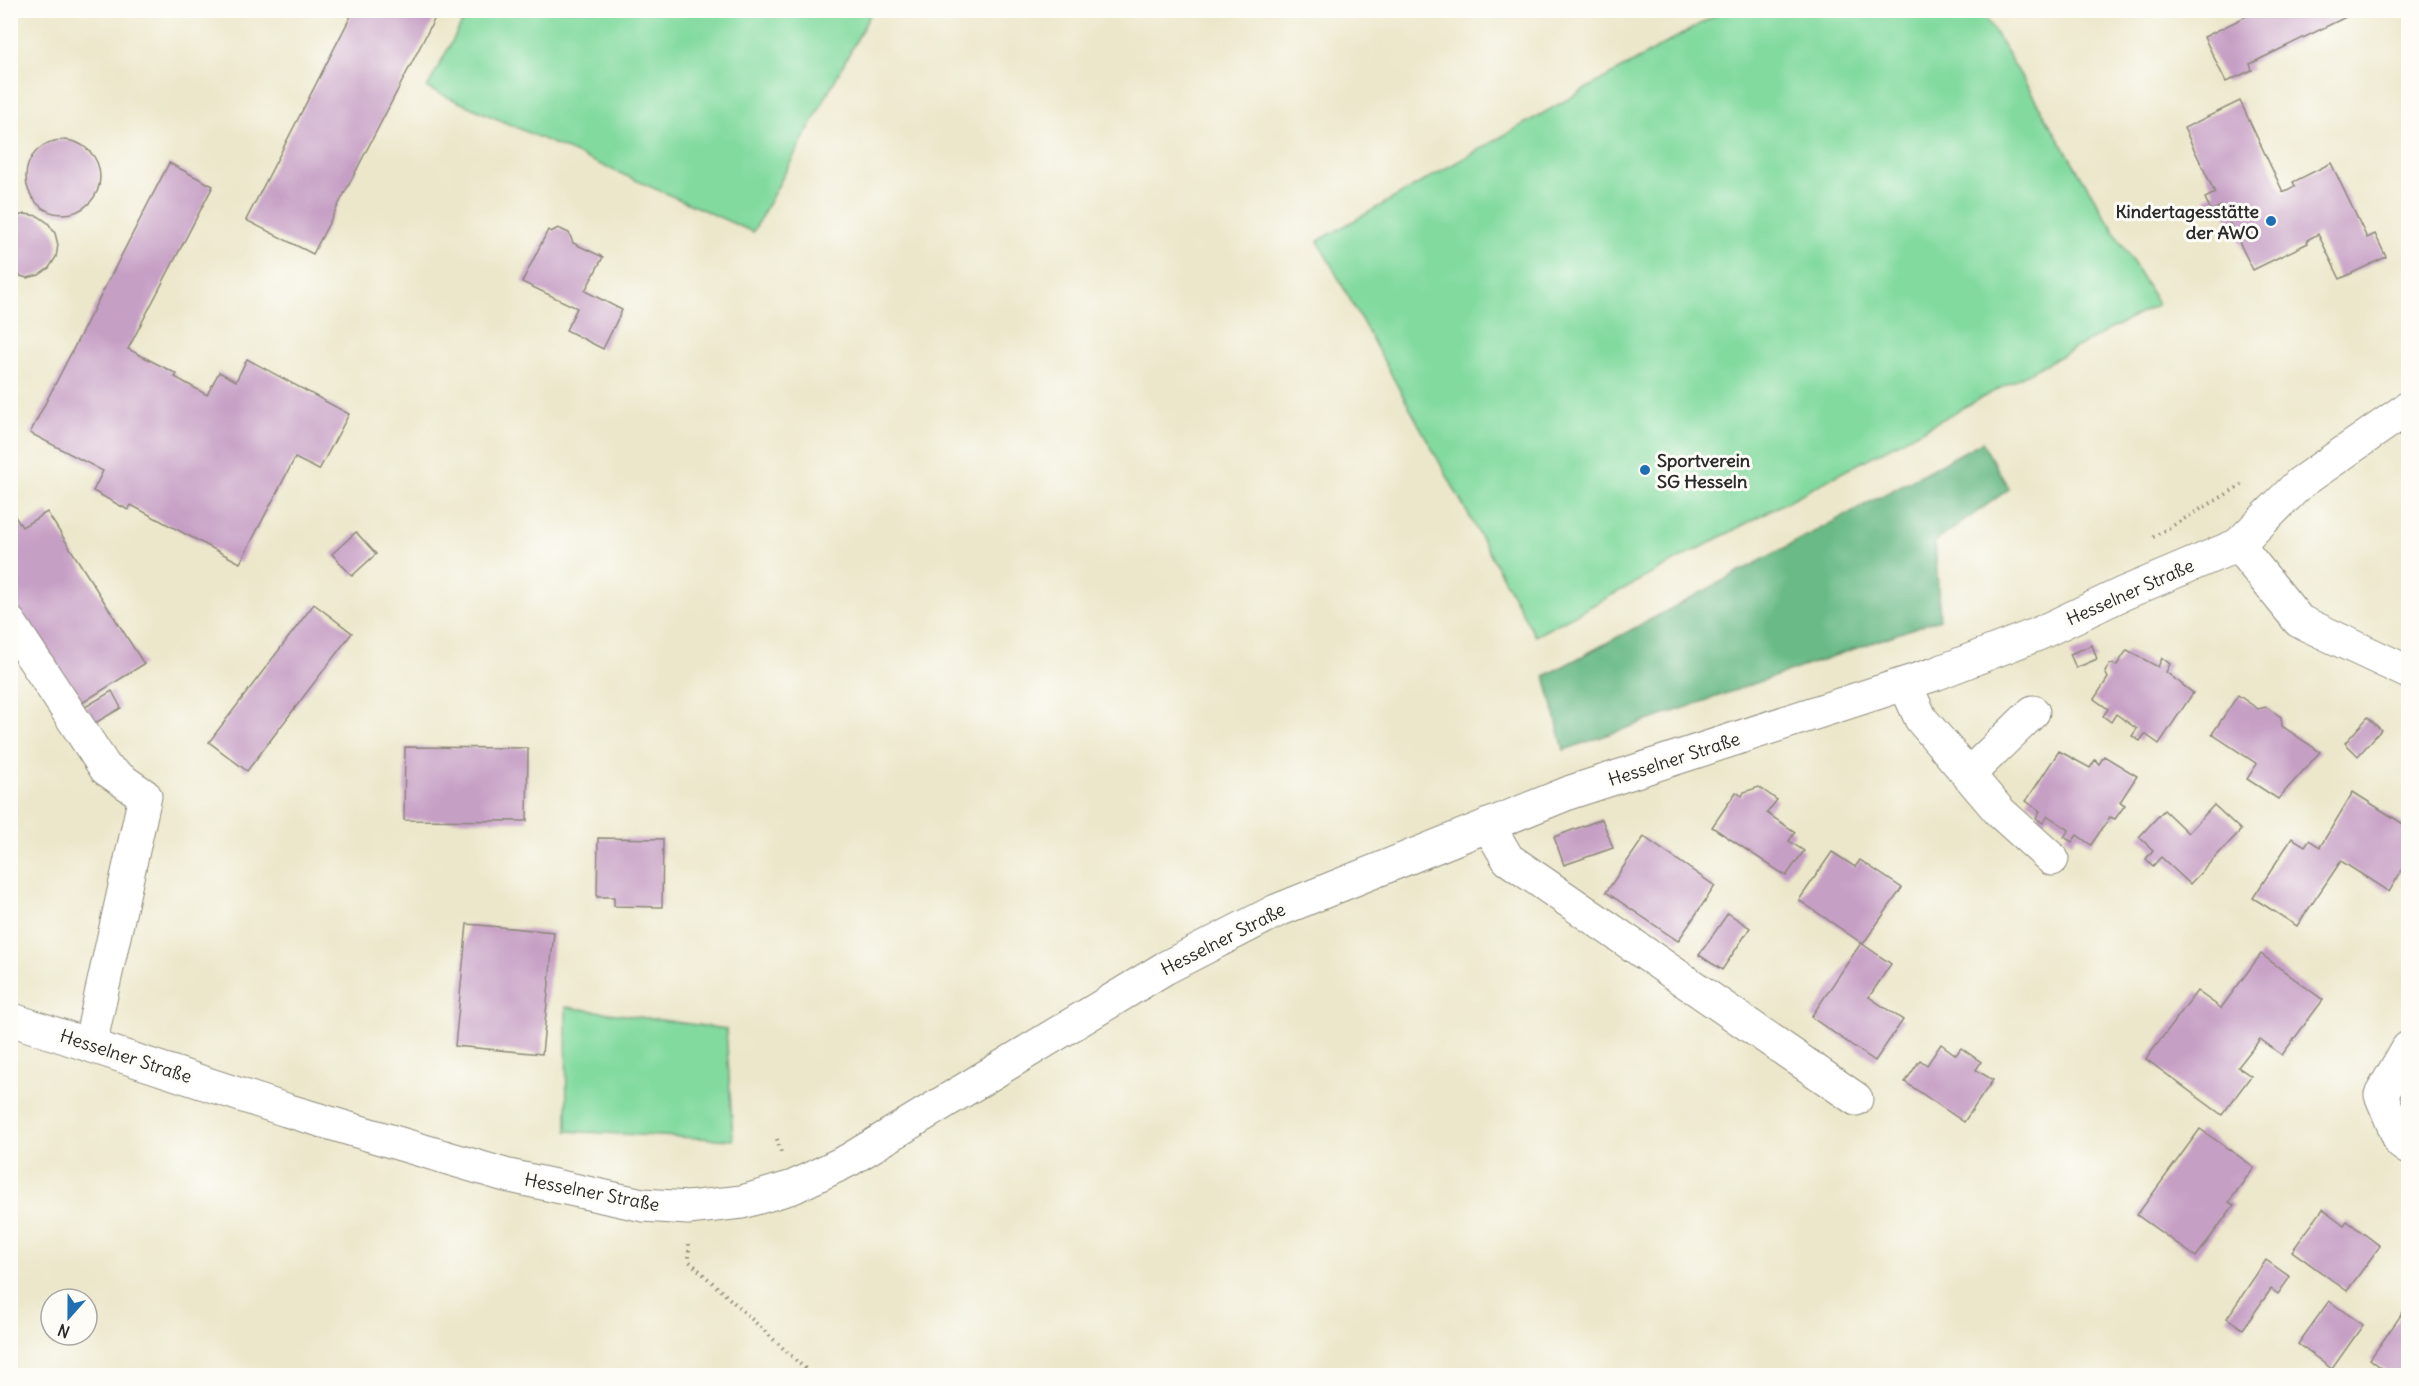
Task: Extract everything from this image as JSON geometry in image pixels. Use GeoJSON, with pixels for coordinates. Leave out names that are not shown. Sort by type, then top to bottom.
{"type":"FeatureCollection","features":[{"type":"Feature","properties":{"kind":"street","name":"Hesselner Straße"},"geometry":{"type":"LineString","coordinates":[[10,1020],[286,1110],[505,1175],[643,1205],[688,1208],[742,1202],[793,1187],[849,1160],[1165,968],[1276,911],[1571,792],[1905,684],[2038,634],[2122,594],[2238,545],[2300,483],[2409,408]]}},
{"type":"Feature","properties":{"kind":"street"},"geometry":{"type":"LineString","coordinates":[[2238,545],[2299,621],[2409,672]]}},
{"type":"Feature","properties":{"kind":"street"},"geometry":{"type":"LineString","coordinates":[[10,623],[106,769],[145,796],[90,1045]]}},
{"type":"Feature","properties":{"kind":"street"},"geometry":{"type":"LineString","coordinates":[[1905,684],[1921,719],[2000,812],[2052,859]]}},
{"type":"Feature","properties":{"kind":"street"},"geometry":{"type":"LineString","coordinates":[[1969,774],[2033,712]]}},
{"type":"Feature","properties":{"kind":"street"},"geometry":{"type":"LineString","coordinates":[[1488,825],[1508,859],[1857,1099]]}},
{"type":"Feature","properties":{"kind":"street"},"geometry":{"type":"LineString","coordinates":[[2409,1048],[2381,1095],[2401,1143],[2409,1148]]}},
{"type":"Feature","properties":{"kind":"path"},"geometry":{"type":"LineString","coordinates":[[2144,542],[2248,482]]}},
{"type":"Feature","properties":{"kind":"path"},"geometry":{"type":"LineString","coordinates":[[782,1157],[791,1152]]}},
{"type":"Feature","properties":{"kind":"path"},"geometry":{"type":"LineString","coordinates":[[688,1208],[689,1261],[813,1376]]}},
{"type":"Feature","properties":{"kind":"green space"},"geometry":{"type":"Polygon","coordinates":[[[469,10],[872,11],[753,232],[427,88],[469,10]]]}},
{"type":"Feature","properties":{"kind":"green space","name":"Sportverein SG Hesseln"},"geometry":{"type":"Polygon","coordinates":[[[1723,11],[1982,11],[2158,304],[1535,636],[1318,241],[1723,11]]]}},
{"type":"Feature","properties":{"kind":"green space"},"geometry":{"type":"Polygon","coordinates":[[[1982,442],[2009,489],[1935,542],[1940,619],[1564,750],[1545,676],[1982,442]]]}},
{"type":"Feature","properties":{"kind":"green space"},"geometry":{"type":"Polygon","coordinates":[[[566,1007],[726,1029],[733,1140],[567,1131],[566,1007]]]}},
{"type":"Feature","properties":{"kind":"building"},"geometry":{"type":"Polygon","coordinates":[[[354,10],[439,10],[313,254],[246,220],[354,10]]]}},
{"type":"Feature","properties":{"kind":"building"},"geometry":{"type":"Polygon","coordinates":[[[2259,10],[2360,10],[2250,64],[2252,70],[2226,82],[2204,37],[2259,10]]]}},
{"type":"Feature","properties":{"kind":"building"},"geometry":{"type":"Polygon","coordinates":[[[2240,101],[2283,192],[2295,186],[2293,182],[2331,163],[2367,238],[2375,234],[2386,257],[2340,279],[2318,234],[2307,240],[2308,243],[2253,270],[2221,206],[2211,211],[2205,198],[2215,193],[2184,128],[2240,101]]]}},
{"type":"Feature","properties":{"kind":"building"},"geometry":{"type":"Polygon","coordinates":[[[63,140],[77,143],[89,151],[97,163],[100,177],[97,191],[89,203],[77,211],[63,214],[49,211],[37,203],[29,191],[26,177],[29,163],[37,151],[49,143],[63,140]]]}},
{"type":"Feature","properties":{"kind":"building"},"geometry":{"type":"Polygon","coordinates":[[[169,163],[213,186],[128,349],[177,374],[175,377],[207,395],[219,372],[236,381],[247,359],[349,414],[319,470],[295,458],[240,563],[131,505],[128,510],[93,491],[103,471],[30,433],[169,163]]]}},
{"type":"Feature","properties":{"kind":"building"},"geometry":{"type":"Polygon","coordinates":[[[25,214],[38,216],[48,223],[55,233],[58,245],[56,257],[49,268],[39,275],[27,278],[10,273],[10,218],[25,214]]]}},
{"type":"Feature","properties":{"kind":"building"},"geometry":{"type":"Polygon","coordinates":[[[558,228],[569,233],[573,243],[603,257],[585,291],[622,310],[603,349],[566,330],[577,308],[522,282],[548,230],[551,232],[558,228]]]}},
{"type":"Feature","properties":{"kind":"building"},"geometry":{"type":"Polygon","coordinates":[[[10,509],[22,527],[47,512],[144,664],[79,705],[10,597],[10,509]]]}},
{"type":"Feature","properties":{"kind":"building"},"geometry":{"type":"Polygon","coordinates":[[[356,532],[376,554],[352,576],[332,554],[356,532]]]}},
{"type":"Feature","properties":{"kind":"building"},"geometry":{"type":"Polygon","coordinates":[[[314,604],[352,633],[247,771],[209,742],[314,604]]]}},
{"type":"Feature","properties":{"kind":"building"},"geometry":{"type":"Polygon","coordinates":[[[2092,645],[2097,659],[2076,668],[2070,654],[2092,645]]]}},
{"type":"Feature","properties":{"kind":"building"},"geometry":{"type":"Polygon","coordinates":[[[2127,650],[2158,667],[2162,658],[2170,664],[2166,672],[2193,693],[2159,744],[2145,734],[2140,741],[2132,736],[2137,729],[2116,714],[2111,722],[2103,716],[2108,709],[2094,699],[2108,678],[2105,672],[2110,664],[2117,665],[2127,650]]]}},
{"type":"Feature","properties":{"kind":"building"},"geometry":{"type":"Polygon","coordinates":[[[112,691],[121,708],[95,723],[85,707],[112,691]]]}},
{"type":"Feature","properties":{"kind":"building"},"geometry":{"type":"Polygon","coordinates":[[[2238,695],[2258,709],[2266,707],[2281,717],[2282,726],[2320,752],[2278,799],[2247,779],[2257,764],[2212,734],[2238,695]]]}},
{"type":"Feature","properties":{"kind":"building"},"geometry":{"type":"Polygon","coordinates":[[[2368,717],[2381,730],[2358,756],[2345,743],[2368,717]]]}},
{"type":"Feature","properties":{"kind":"building"},"geometry":{"type":"Polygon","coordinates":[[[405,747],[528,748],[527,821],[404,820],[405,747]]]}},
{"type":"Feature","properties":{"kind":"building"},"geometry":{"type":"Polygon","coordinates":[[[2059,751],[2090,768],[2095,760],[2099,764],[2104,756],[2137,776],[2120,802],[2125,805],[2115,819],[2110,817],[2091,845],[2077,835],[2072,842],[2064,837],[2069,830],[2048,816],[2043,823],[2036,818],[2040,811],[2026,801],[2059,751]]]}},
{"type":"Feature","properties":{"kind":"building"},"geometry":{"type":"Polygon","coordinates":[[[1759,787],[1777,800],[1767,813],[1795,832],[1789,841],[1804,851],[1786,876],[1712,827],[1736,792],[1742,796],[1744,792],[1759,787]]]}},
{"type":"Feature","properties":{"kind":"building"},"geometry":{"type":"Polygon","coordinates":[[[2353,792],[2408,827],[2408,860],[2389,892],[2341,861],[2297,926],[2253,898],[2292,838],[2305,846],[2309,840],[2320,847],[2353,792]]]}},
{"type":"Feature","properties":{"kind":"building"},"geometry":{"type":"Polygon","coordinates":[[[2214,805],[2241,830],[2190,884],[2161,857],[2153,866],[2146,859],[2153,850],[2139,837],[2164,810],[2188,833],[2214,805]]]}},
{"type":"Feature","properties":{"kind":"building"},"geometry":{"type":"Polygon","coordinates":[[[1602,819],[1613,848],[1564,865],[1554,837],[1602,819]]]}},
{"type":"Feature","properties":{"kind":"building"},"geometry":{"type":"Polygon","coordinates":[[[1644,837],[1715,886],[1678,941],[1606,892],[1644,837]]]}},
{"type":"Feature","properties":{"kind":"building"},"geometry":{"type":"Polygon","coordinates":[[[598,838],[663,839],[662,907],[614,906],[614,897],[597,897],[598,838]]]}},
{"type":"Feature","properties":{"kind":"building"},"geometry":{"type":"Polygon","coordinates":[[[1832,852],[1855,867],[1860,860],[1902,888],[1863,944],[1799,900],[1832,852]]]}},
{"type":"Feature","properties":{"kind":"building"},"geometry":{"type":"Polygon","coordinates":[[[1728,913],[1750,928],[1722,970],[1699,955],[1728,913]]]}},
{"type":"Feature","properties":{"kind":"building"},"geometry":{"type":"Polygon","coordinates":[[[467,924],[554,932],[542,1054],[455,1046],[467,924]]]}},
{"type":"Feature","properties":{"kind":"building"},"geometry":{"type":"Polygon","coordinates":[[[1861,943],[1891,964],[1869,997],[1903,1020],[1875,1061],[1811,1017],[1861,943]]]}},
{"type":"Feature","properties":{"kind":"building"},"geometry":{"type":"Polygon","coordinates":[[[2261,954],[2323,1000],[2282,1055],[2260,1039],[2238,1067],[2251,1076],[2222,1115],[2146,1059],[2197,991],[2221,1008],[2261,954]]]}},
{"type":"Feature","properties":{"kind":"building"},"geometry":{"type":"Polygon","coordinates":[[[1941,1044],[1956,1055],[1961,1048],[1981,1062],[1976,1070],[1993,1080],[1964,1122],[1905,1082],[1920,1060],[1927,1065],[1941,1044]]]}},
{"type":"Feature","properties":{"kind":"building"},"geometry":{"type":"Polygon","coordinates":[[[2200,1129],[2254,1167],[2229,1202],[2234,1205],[2196,1257],[2137,1215],[2200,1129]]]}},
{"type":"Feature","properties":{"kind":"building"},"geometry":{"type":"Polygon","coordinates":[[[2323,1209],[2344,1225],[2347,1221],[2380,1246],[2347,1291],[2292,1251],[2323,1209]]]}},
{"type":"Feature","properties":{"kind":"building"},"geometry":{"type":"Polygon","coordinates":[[[2266,1260],[2290,1277],[2278,1294],[2271,1289],[2243,1329],[2227,1318],[2266,1260]]]}},
{"type":"Feature","properties":{"kind":"building"},"geometry":{"type":"Polygon","coordinates":[[[2329,1301],[2363,1325],[2332,1369],[2298,1344],[2329,1301]]]}},
{"type":"Feature","properties":{"kind":"building"},"geometry":{"type":"Polygon","coordinates":[[[2408,1305],[2408,1376],[2392,1376],[2370,1359],[2408,1305]]]}},
{"type":"Feature","properties":{"kind":"place","name":"Kindertagesstätte der AWO"},"geometry":{"type":"Point","coordinates":[2271,221]}},
{"type":"Feature","properties":{"kind":"place","name":"Sportverein SG Hesseln"},"geometry":{"type":"Point","coordinates":[1645,470]}}]}
